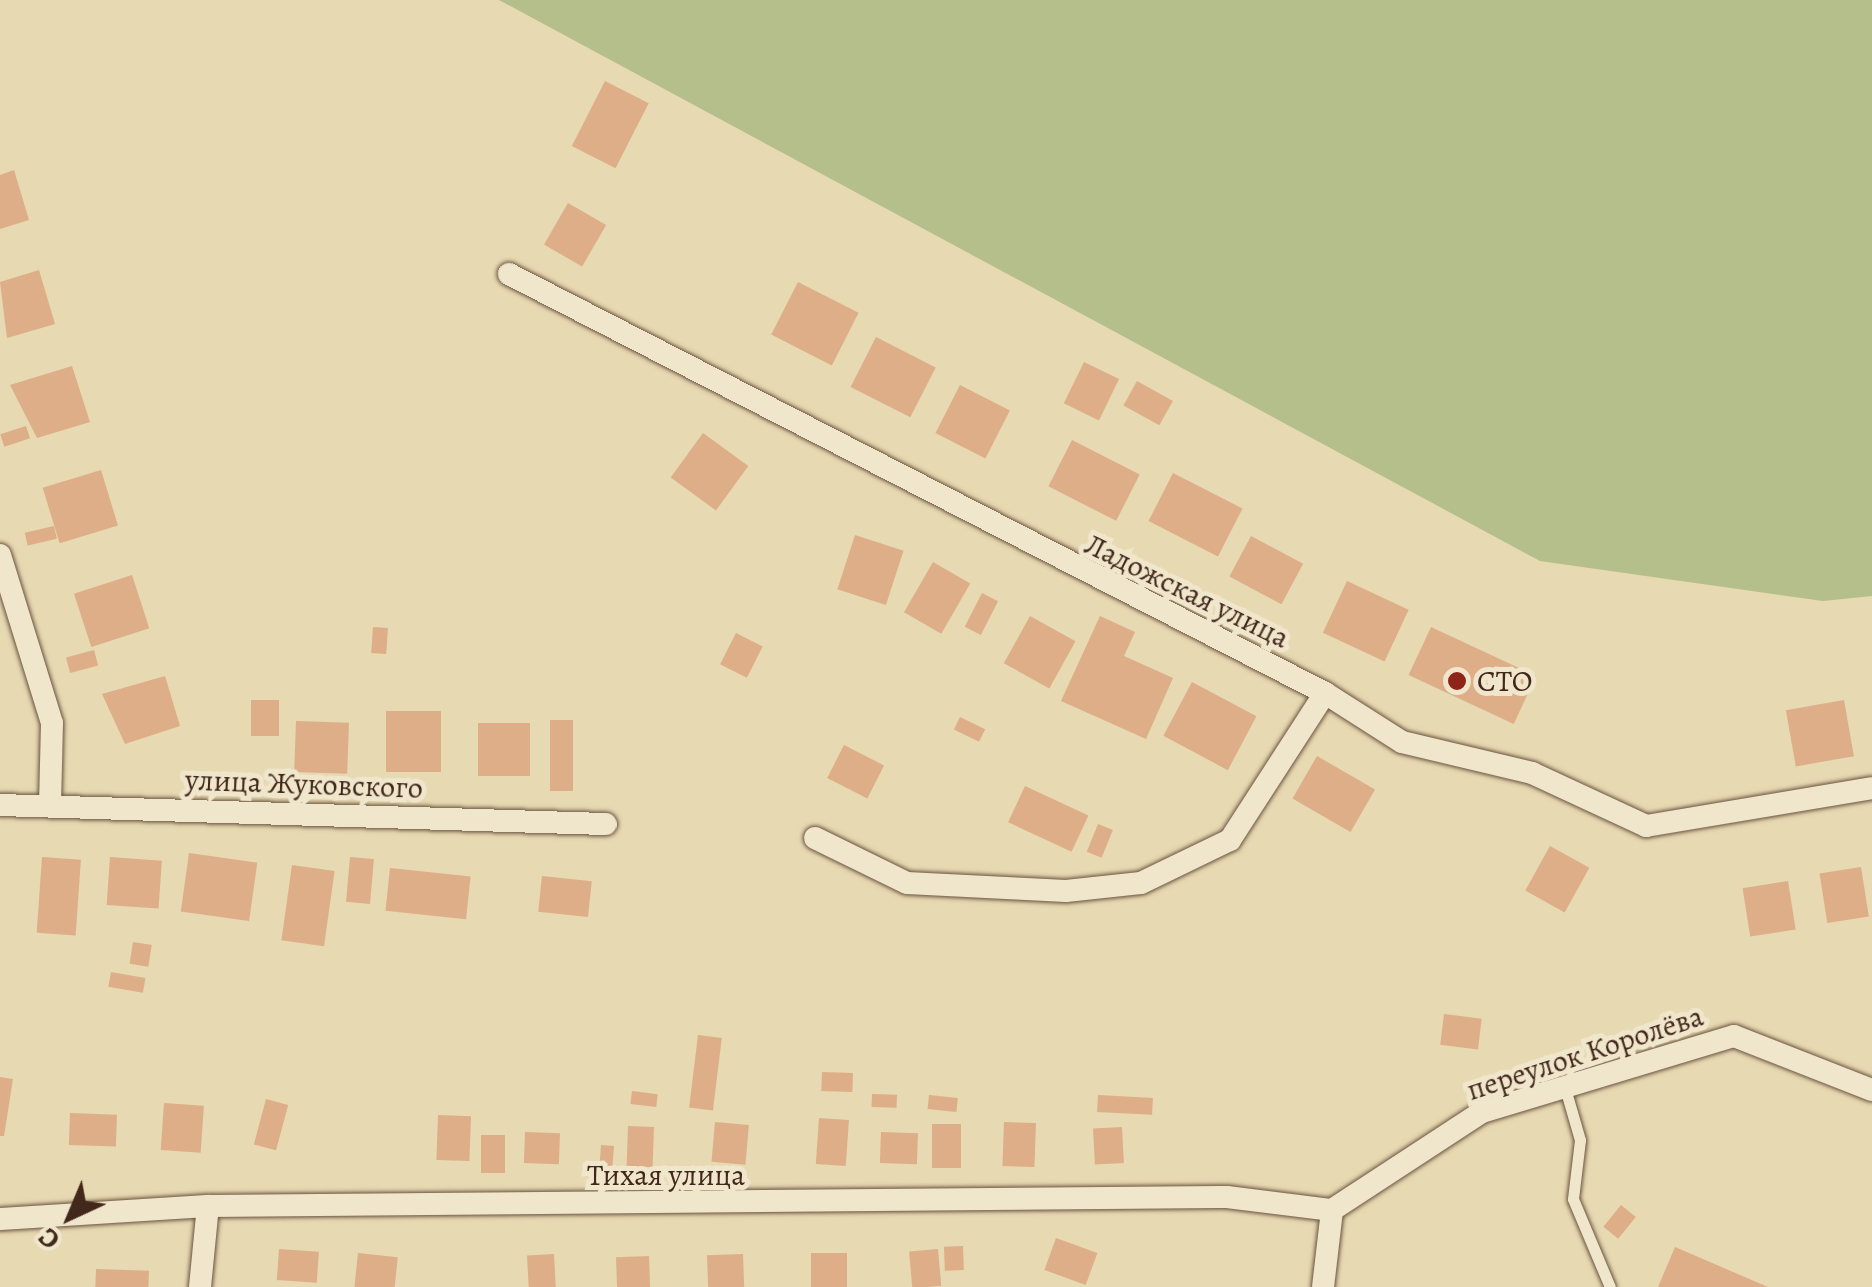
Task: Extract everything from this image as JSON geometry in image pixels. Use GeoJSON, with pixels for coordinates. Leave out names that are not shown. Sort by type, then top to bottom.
{"type":"FeatureCollection","features":[{"type":"Feature","properties":{"kind":"street","name":"Ладожская улица"},"geometry":{"type":"LineString","coordinates":[[509,274],[1325,692],[1402,742],[1532,773],[1646,826],[1872,788]]}},
{"type":"Feature","properties":{"kind":"street"},"geometry":{"type":"LineString","coordinates":[[0,555],[52,724],[50,805]]}},
{"type":"Feature","properties":{"kind":"street"},"geometry":{"type":"LineString","coordinates":[[814,838],[907,883],[1066,891],[1141,884],[1230,840],[1325,692]]}},
{"type":"Feature","properties":{"kind":"street","name":"улица Жуковского"},"geometry":{"type":"LineString","coordinates":[[0,805],[606,824]]}},
{"type":"Feature","properties":{"kind":"street","name":"переулок Королёва"},"geometry":{"type":"LineString","coordinates":[[1332,1210],[1482,1112],[1734,1036],[1872,1090]]}},
{"type":"Feature","properties":{"kind":"street","name":"Тихая улица"},"geometry":{"type":"LineString","coordinates":[[0,1219],[208,1206],[1227,1197],[1332,1210]]}},
{"type":"Feature","properties":{"kind":"street"},"geometry":{"type":"LineString","coordinates":[[200,1287],[208,1206]]}},
{"type":"Feature","properties":{"kind":"street"},"geometry":{"type":"LineString","coordinates":[[1323,1287],[1332,1210]]}},
{"type":"Feature","properties":{"kind":"lane"},"geometry":{"type":"LineString","coordinates":[[1565,1088],[1580,1140],[1573,1200],[1610,1287]]}},
{"type":"Feature","properties":{"kind":"green space"},"geometry":{"type":"Polygon","coordinates":[[[499,0],[1872,0],[1872,596],[1823,601],[1540,561],[499,0]]]}},
{"type":"Feature","properties":{"kind":"building"},"geometry":{"type":"Polygon","coordinates":[[[605,81],[649,103],[616,168],[572,146],[605,81]]]}},
{"type":"Feature","properties":{"kind":"building"},"geometry":{"type":"Polygon","coordinates":[[[14,170],[29,220],[0,229],[0,175],[14,170]]]}},
{"type":"Feature","properties":{"kind":"building"},"geometry":{"type":"Polygon","coordinates":[[[568,203],[606,225],[582,267],[544,245],[568,203]]]}},
{"type":"Feature","properties":{"kind":"building"},"geometry":{"type":"Polygon","coordinates":[[[39,270],[55,324],[7,338],[0,282],[39,270]]]}},
{"type":"Feature","properties":{"kind":"building"},"geometry":{"type":"Polygon","coordinates":[[[798,282],[859,313],[832,365],[771,335],[798,282]]]}},
{"type":"Feature","properties":{"kind":"building"},"geometry":{"type":"Polygon","coordinates":[[[876,337],[936,367],[910,417],[851,387],[876,337]]]}},
{"type":"Feature","properties":{"kind":"building"},"geometry":{"type":"Polygon","coordinates":[[[1084,362],[1119,379],[1099,420],[1064,403],[1084,362]]]}},
{"type":"Feature","properties":{"kind":"building"},"geometry":{"type":"Polygon","coordinates":[[[72,366],[90,422],[37,438],[10,385],[72,366]]]}},
{"type":"Feature","properties":{"kind":"building"},"geometry":{"type":"Polygon","coordinates":[[[1137,381],[1173,401],[1159,425],[1123,405],[1137,381]]]}},
{"type":"Feature","properties":{"kind":"building"},"geometry":{"type":"Polygon","coordinates":[[[960,385],[1010,410],[985,459],[935,433],[960,385]]]}},
{"type":"Feature","properties":{"kind":"building"},"geometry":{"type":"Polygon","coordinates":[[[26,426],[30,438],[4,447],[0,434],[26,426]]]}},
{"type":"Feature","properties":{"kind":"building"},"geometry":{"type":"Polygon","coordinates":[[[703,433],[748,466],[716,510],[671,477],[703,433]]]}},
{"type":"Feature","properties":{"kind":"building"},"geometry":{"type":"Polygon","coordinates":[[[1072,440],[1140,475],[1116,521],[1048,486],[1072,440]]]}},
{"type":"Feature","properties":{"kind":"building"},"geometry":{"type":"Polygon","coordinates":[[[101,470],[118,525],[60,543],[43,488],[101,470]]]}},
{"type":"Feature","properties":{"kind":"building"},"geometry":{"type":"Polygon","coordinates":[[[1173,473],[1242,508],[1218,557],[1148,521],[1173,473]]]}},
{"type":"Feature","properties":{"kind":"building"},"geometry":{"type":"Polygon","coordinates":[[[54,526],[57,539],[28,545],[25,533],[54,526]]]}},
{"type":"Feature","properties":{"kind":"building"},"geometry":{"type":"Polygon","coordinates":[[[855,535],[904,551],[886,605],[837,589],[855,535]]]}},
{"type":"Feature","properties":{"kind":"building"},"geometry":{"type":"Polygon","coordinates":[[[1251,536],[1303,564],[1281,604],[1229,577],[1251,536]]]}},
{"type":"Feature","properties":{"kind":"building"},"geometry":{"type":"Polygon","coordinates":[[[933,562],[970,584],[941,634],[904,612],[933,562]]]}},
{"type":"Feature","properties":{"kind":"building"},"geometry":{"type":"Polygon","coordinates":[[[132,575],[149,628],[91,647],[74,594],[132,575]]]}},
{"type":"Feature","properties":{"kind":"building"},"geometry":{"type":"Polygon","coordinates":[[[1347,581],[1409,610],[1385,661],[1323,633],[1347,581]]]}},
{"type":"Feature","properties":{"kind":"building"},"geometry":{"type":"Polygon","coordinates":[[[982,593],[998,601],[981,635],[965,627],[982,593]]]}},
{"type":"Feature","properties":{"kind":"building"},"geometry":{"type":"Polygon","coordinates":[[[1030,616],[1075,641],[1049,688],[1004,663],[1030,616]]]}},
{"type":"Feature","properties":{"kind":"building"},"geometry":{"type":"Polygon","coordinates":[[[1100,616],[1135,632],[1124,656],[1173,678],[1146,739],[1061,701],[1100,616]]]}},
{"type":"Feature","properties":{"kind":"building"},"geometry":{"type":"Polygon","coordinates":[[[373,627],[388,628],[386,654],[371,653],[373,627]]]}},
{"type":"Feature","properties":{"kind":"building"},"geometry":{"type":"Polygon","coordinates":[[[1431,627],[1536,676],[1514,724],[1409,675],[1431,627]]]}},
{"type":"Feature","properties":{"kind":"building"},"geometry":{"type":"Polygon","coordinates":[[[736,633],[763,647],[747,678],[720,664],[736,633]]]}},
{"type":"Feature","properties":{"kind":"building"},"geometry":{"type":"Polygon","coordinates":[[[94,650],[98,665],[70,673],[66,658],[94,650]]]}},
{"type":"Feature","properties":{"kind":"building"},"geometry":{"type":"Polygon","coordinates":[[[165,676],[180,726],[125,744],[102,694],[165,676]]]}},
{"type":"Feature","properties":{"kind":"building"},"geometry":{"type":"Polygon","coordinates":[[[1192,682],[1256,716],[1228,770],[1163,736],[1192,682]]]}},
{"type":"Feature","properties":{"kind":"building"},"geometry":{"type":"Polygon","coordinates":[[[251,700],[279,700],[279,736],[251,736],[251,700]]]}},
{"type":"Feature","properties":{"kind":"building"},"geometry":{"type":"Polygon","coordinates":[[[1844,700],[1854,756],[1796,766],[1786,710],[1844,700]]]}},
{"type":"Feature","properties":{"kind":"building"},"geometry":{"type":"Polygon","coordinates":[[[386,711],[441,711],[441,772],[386,772],[386,711]]]}},
{"type":"Feature","properties":{"kind":"building"},"geometry":{"type":"Polygon","coordinates":[[[960,717],[985,729],[979,742],[954,730],[960,717]]]}},
{"type":"Feature","properties":{"kind":"building"},"geometry":{"type":"Polygon","coordinates":[[[550,720],[573,720],[573,791],[550,791],[550,720]]]}},
{"type":"Feature","properties":{"kind":"building"},"geometry":{"type":"Polygon","coordinates":[[[296,721],[349,723],[347,774],[294,772],[296,721]]]}},
{"type":"Feature","properties":{"kind":"building"},"geometry":{"type":"Polygon","coordinates":[[[478,723],[530,723],[530,776],[478,776],[478,723]]]}},
{"type":"Feature","properties":{"kind":"building"},"geometry":{"type":"Polygon","coordinates":[[[844,745],[884,765],[867,798],[827,778],[844,745]]]}},
{"type":"Feature","properties":{"kind":"building"},"geometry":{"type":"Polygon","coordinates":[[[1317,756],[1375,789],[1351,832],[1292,798],[1317,756]]]}},
{"type":"Feature","properties":{"kind":"building"},"geometry":{"type":"Polygon","coordinates":[[[1025,786],[1088,816],[1072,852],[1008,822],[1025,786]]]}},
{"type":"Feature","properties":{"kind":"building"},"geometry":{"type":"Polygon","coordinates":[[[1098,824],[1113,830],[1102,858],[1087,852],[1098,824]]]}},
{"type":"Feature","properties":{"kind":"building"},"geometry":{"type":"Polygon","coordinates":[[[1550,846],[1589,868],[1565,912],[1525,891],[1550,846]]]}},
{"type":"Feature","properties":{"kind":"building"},"geometry":{"type":"Polygon","coordinates":[[[189,853],[257,863],[249,921],[181,911],[189,853]]]}},
{"type":"Feature","properties":{"kind":"building"},"geometry":{"type":"Polygon","coordinates":[[[42,857],[81,860],[76,936],[37,933],[42,857]]]}},
{"type":"Feature","properties":{"kind":"building"},"geometry":{"type":"Polygon","coordinates":[[[110,857],[162,861],[159,909],[107,905],[110,857]]]}},
{"type":"Feature","properties":{"kind":"building"},"geometry":{"type":"Polygon","coordinates":[[[350,857],[374,859],[370,904],[346,902],[350,857]]]}},
{"type":"Feature","properties":{"kind":"building"},"geometry":{"type":"Polygon","coordinates":[[[292,865],[335,871],[324,946],[281,940],[292,865]]]}},
{"type":"Feature","properties":{"kind":"building"},"geometry":{"type":"Polygon","coordinates":[[[1861,867],[1869,916],[1827,923],[1820,874],[1861,867]]]}},
{"type":"Feature","properties":{"kind":"building"},"geometry":{"type":"Polygon","coordinates":[[[390,868],[471,876],[466,919],[386,911],[390,868]]]}},
{"type":"Feature","properties":{"kind":"building"},"geometry":{"type":"Polygon","coordinates":[[[542,876],[592,881],[588,917],[538,912],[542,876]]]}},
{"type":"Feature","properties":{"kind":"building"},"geometry":{"type":"Polygon","coordinates":[[[1788,881],[1796,929],[1750,937],[1743,888],[1788,881]]]}},
{"type":"Feature","properties":{"kind":"building"},"geometry":{"type":"Polygon","coordinates":[[[133,942],[152,945],[148,967],[130,964],[133,942]]]}},
{"type":"Feature","properties":{"kind":"building"},"geometry":{"type":"Polygon","coordinates":[[[111,972],[145,978],[143,993],[108,987],[111,972]]]}},
{"type":"Feature","properties":{"kind":"building"},"geometry":{"type":"Polygon","coordinates":[[[1444,1014],[1482,1019],[1478,1049],[1440,1045],[1444,1014]]]}},
{"type":"Feature","properties":{"kind":"building"},"geometry":{"type":"Polygon","coordinates":[[[698,1035],[722,1038],[713,1110],[689,1107],[698,1035]]]}},
{"type":"Feature","properties":{"kind":"building"},"geometry":{"type":"Polygon","coordinates":[[[822,1072],[853,1073],[852,1092],[821,1091],[822,1072]]]}},
{"type":"Feature","properties":{"kind":"building"},"geometry":{"type":"Polygon","coordinates":[[[0,1077],[13,1079],[4,1136],[0,1136],[0,1077]]]}},
{"type":"Feature","properties":{"kind":"building"},"geometry":{"type":"Polygon","coordinates":[[[632,1091],[658,1094],[656,1107],[630,1104],[632,1091]]]}},
{"type":"Feature","properties":{"kind":"building"},"geometry":{"type":"Polygon","coordinates":[[[872,1094],[897,1095],[897,1108],[872,1107],[872,1094]]]}},
{"type":"Feature","properties":{"kind":"building"},"geometry":{"type":"Polygon","coordinates":[[[929,1095],[958,1098],[956,1112],[928,1109],[929,1095]]]}},
{"type":"Feature","properties":{"kind":"building"},"geometry":{"type":"Polygon","coordinates":[[[1098,1095],[1153,1098],[1152,1115],[1097,1112],[1098,1095]]]}},
{"type":"Feature","properties":{"kind":"building"},"geometry":{"type":"Polygon","coordinates":[[[266,1099],[288,1105],[276,1150],[254,1144],[266,1099]]]}},
{"type":"Feature","properties":{"kind":"building"},"geometry":{"type":"Polygon","coordinates":[[[164,1103],[204,1106],[201,1153],[161,1150],[164,1103]]]}},
{"type":"Feature","properties":{"kind":"building"},"geometry":{"type":"Polygon","coordinates":[[[70,1113],[117,1115],[116,1147],[69,1145],[70,1113]]]}},
{"type":"Feature","properties":{"kind":"building"},"geometry":{"type":"Polygon","coordinates":[[[438,1115],[471,1116],[469,1161],[436,1160],[438,1115]]]}},
{"type":"Feature","properties":{"kind":"building"},"geometry":{"type":"Polygon","coordinates":[[[819,1118],[849,1120],[846,1166],[816,1164],[819,1118]]]}},
{"type":"Feature","properties":{"kind":"building"},"geometry":{"type":"Polygon","coordinates":[[[715,1122],[749,1125],[745,1165],[712,1162],[715,1122]]]}},
{"type":"Feature","properties":{"kind":"building"},"geometry":{"type":"Polygon","coordinates":[[[1004,1122],[1036,1123],[1034,1167],[1002,1166],[1004,1122]]]}},
{"type":"Feature","properties":{"kind":"building"},"geometry":{"type":"Polygon","coordinates":[[[932,1124],[961,1124],[961,1168],[932,1168],[932,1124]]]}},
{"type":"Feature","properties":{"kind":"building"},"geometry":{"type":"Polygon","coordinates":[[[628,1126],[654,1127],[653,1167],[627,1166],[628,1126]]]}},
{"type":"Feature","properties":{"kind":"building"},"geometry":{"type":"Polygon","coordinates":[[[1122,1127],[1124,1163],[1095,1164],[1093,1129],[1122,1127]]]}},
{"type":"Feature","properties":{"kind":"building"},"geometry":{"type":"Polygon","coordinates":[[[525,1132],[560,1133],[559,1164],[524,1163],[525,1132]]]}},
{"type":"Feature","properties":{"kind":"building"},"geometry":{"type":"Polygon","coordinates":[[[881,1132],[918,1133],[917,1164],[880,1163],[881,1132]]]}},
{"type":"Feature","properties":{"kind":"building"},"geometry":{"type":"Polygon","coordinates":[[[481,1135],[505,1135],[505,1173],[481,1173],[481,1135]]]}},
{"type":"Feature","properties":{"kind":"building"},"geometry":{"type":"Polygon","coordinates":[[[601,1145],[614,1146],[612,1169],[599,1168],[601,1145]]]}},
{"type":"Feature","properties":{"kind":"building"},"geometry":{"type":"Polygon","coordinates":[[[1621,1205],[1636,1217],[1618,1239],[1603,1227],[1621,1205]]]}},
{"type":"Feature","properties":{"kind":"building"},"geometry":{"type":"Polygon","coordinates":[[[1056,1238],[1097,1253],[1086,1285],[1044,1270],[1056,1238]]]}},
{"type":"Feature","properties":{"kind":"building"},"geometry":{"type":"Polygon","coordinates":[[[963,1246],[964,1270],[945,1271],[944,1247],[963,1246]]]}},
{"type":"Feature","properties":{"kind":"building"},"geometry":{"type":"Polygon","coordinates":[[[1675,1247],[1768,1287],[1658,1287],[1675,1247]]]}},
{"type":"Feature","properties":{"kind":"building"},"geometry":{"type":"Polygon","coordinates":[[[279,1249],[319,1252],[317,1283],[277,1280],[279,1249]]]}},
{"type":"Feature","properties":{"kind":"building"},"geometry":{"type":"Polygon","coordinates":[[[938,1249],[941,1286],[912,1287],[909,1252],[938,1249]]]}},
{"type":"Feature","properties":{"kind":"building"},"geometry":{"type":"Polygon","coordinates":[[[358,1253],[398,1257],[395,1287],[354,1287],[358,1253]]]}},
{"type":"Feature","properties":{"kind":"building"},"geometry":{"type":"Polygon","coordinates":[[[811,1253],[847,1253],[847,1287],[811,1287],[811,1253]]]}},
{"type":"Feature","properties":{"kind":"building"},"geometry":{"type":"Polygon","coordinates":[[[554,1254],[556,1287],[529,1287],[527,1255],[554,1254]]]}},
{"type":"Feature","properties":{"kind":"building"},"geometry":{"type":"Polygon","coordinates":[[[743,1254],[744,1287],[708,1287],[707,1255],[743,1254]]]}},
{"type":"Feature","properties":{"kind":"building"},"geometry":{"type":"Polygon","coordinates":[[[649,1256],[650,1287],[617,1287],[616,1257],[649,1256]]]}},
{"type":"Feature","properties":{"kind":"building"},"geometry":{"type":"Polygon","coordinates":[[[96,1269],[149,1271],[148,1287],[95,1287],[96,1269]]]}},
{"type":"Feature","properties":{"kind":"place","name":"СТО"},"geometry":{"type":"Point","coordinates":[1457,681]}}]}
